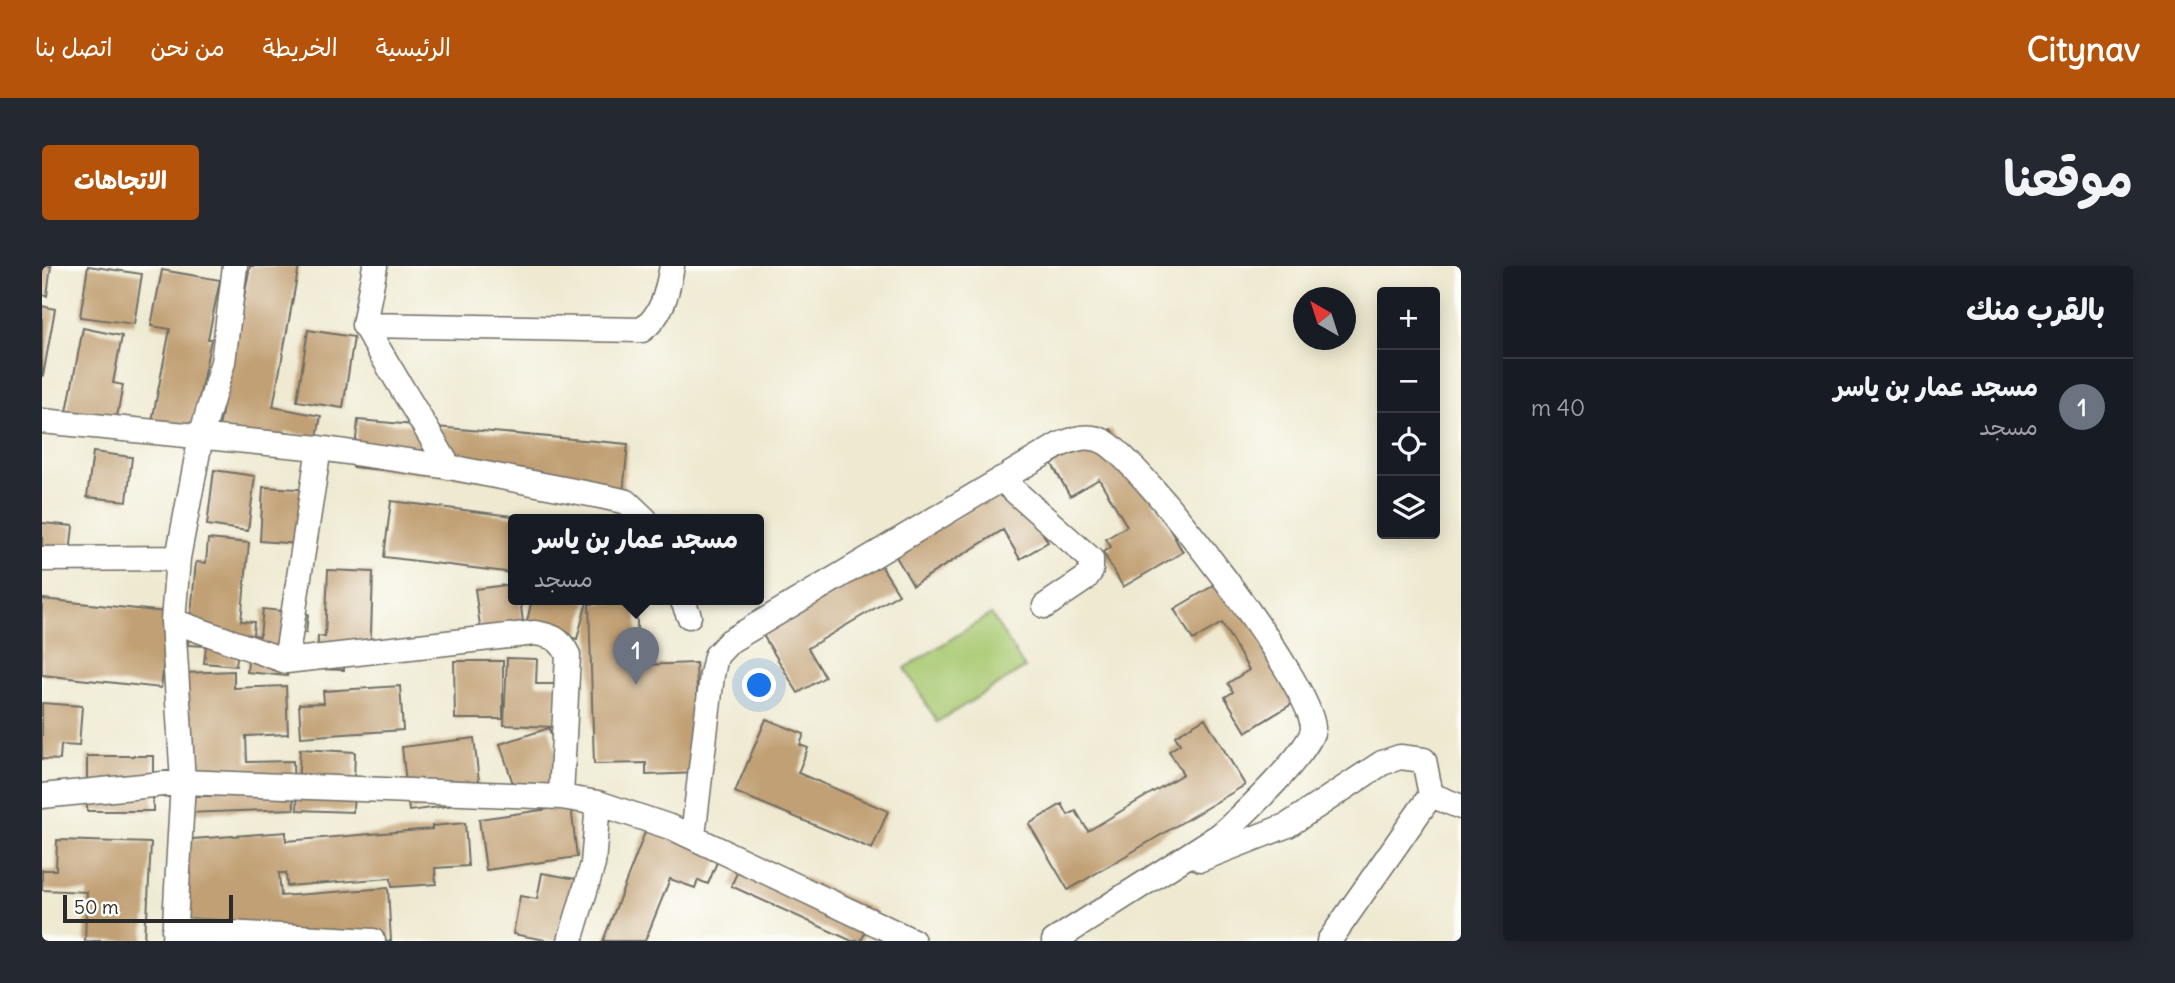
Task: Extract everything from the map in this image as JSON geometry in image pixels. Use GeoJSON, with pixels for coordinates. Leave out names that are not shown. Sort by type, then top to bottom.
{"type":"FeatureCollection","features":[{"type":"Feature","properties":{"kind":"street"},"geometry":{"type":"LineString","coordinates":[[235,266],[223,362],[201,436],[178,558],[173,621],[183,782],[174,935],[373,941]]}},
{"type":"Feature","properties":{"kind":"street"},"geometry":{"type":"LineString","coordinates":[[375,266],[363,325],[449,467]]}},
{"type":"Feature","properties":{"kind":"street"},"geometry":{"type":"LineString","coordinates":[[363,325],[642,330],[654,321],[664,305],[672,266]]}},
{"type":"Feature","properties":{"kind":"street"},"geometry":{"type":"LineString","coordinates":[[42,421],[319,448],[449,467],[605,496],[627,502],[640,514]]}},
{"type":"Feature","properties":{"kind":"street"},"geometry":{"type":"LineString","coordinates":[[693,836],[716,656],[730,641],[1059,445],[1083,436],[1103,440],[1124,457],[1228,581],[1270,643],[1308,707],[1314,730],[1306,746],[1242,817],[1220,835],[1054,941]]}},
{"type":"Feature","properties":{"kind":"street"},"geometry":{"type":"LineString","coordinates":[[286,661],[319,448]]}},
{"type":"Feature","properties":{"kind":"street"},"geometry":{"type":"LineString","coordinates":[[1001,479],[1091,559],[1091,570],[1085,579],[1045,606]]}},
{"type":"Feature","properties":{"kind":"street"},"geometry":{"type":"LineString","coordinates":[[42,559],[178,558]]}},
{"type":"Feature","properties":{"kind":"street"},"geometry":{"type":"LineString","coordinates":[[173,621],[286,661],[535,633],[551,635],[562,642],[568,655],[561,797]]}},
{"type":"Feature","properties":{"kind":"street"},"geometry":{"type":"LineString","coordinates":[[1157,875],[1288,825],[1382,763],[1400,757],[1424,760],[1431,795],[1329,941]]}},
{"type":"Feature","properties":{"kind":"street"},"geometry":{"type":"LineString","coordinates":[[42,796],[183,782],[561,797],[598,803],[693,836],[913,941]]}},
{"type":"Feature","properties":{"kind":"street"},"geometry":{"type":"LineString","coordinates":[[1431,795],[1461,807]]}},
{"type":"Feature","properties":{"kind":"street"},"geometry":{"type":"LineString","coordinates":[[570,941],[593,864],[598,803]]}},
{"type":"Feature","properties":{"kind":"green space"},"geometry":{"type":"Polygon","coordinates":[[[991,614],[1025,668],[937,722],[905,668],[991,614]]]}},
{"type":"Feature","properties":{"kind":"building"},"geometry":{"type":"Polygon","coordinates":[[[42,266],[51,266],[47,296],[42,295],[42,266]]]}},
{"type":"Feature","properties":{"kind":"building"},"geometry":{"type":"Polygon","coordinates":[[[88,266],[142,274],[134,324],[80,317],[88,266]]]}},
{"type":"Feature","properties":{"kind":"building"},"geometry":{"type":"Polygon","coordinates":[[[250,266],[299,266],[273,407],[321,416],[317,437],[285,432],[281,451],[217,438],[250,266]]]}},
{"type":"Feature","properties":{"kind":"building"},"geometry":{"type":"Polygon","coordinates":[[[162,270],[220,280],[191,440],[150,432],[170,329],[151,326],[162,270]]]}},
{"type":"Feature","properties":{"kind":"building"},"geometry":{"type":"Polygon","coordinates":[[[42,306],[55,309],[43,376],[42,376],[42,306]]]}},
{"type":"Feature","properties":{"kind":"building"},"geometry":{"type":"Polygon","coordinates":[[[83,328],[122,336],[113,383],[123,385],[114,432],[65,422],[83,328]]]}},
{"type":"Feature","properties":{"kind":"building"},"geometry":{"type":"Polygon","coordinates":[[[308,330],[354,337],[343,408],[297,401],[308,330]]]}},
{"type":"Feature","properties":{"kind":"building"},"geometry":{"type":"Polygon","coordinates":[[[358,420],[628,444],[623,493],[353,467],[358,420]]]}},
{"type":"Feature","properties":{"kind":"building"},"geometry":{"type":"Polygon","coordinates":[[[1111,429],[1183,552],[1123,587],[1103,552],[1111,547],[1106,539],[1127,526],[1099,479],[1070,496],[1052,464],[1111,429]]]}},
{"type":"Feature","properties":{"kind":"building"},"geometry":{"type":"Polygon","coordinates":[[[93,452],[132,457],[127,501],[87,497],[93,452]]]}},
{"type":"Feature","properties":{"kind":"building"},"geometry":{"type":"Polygon","coordinates":[[[214,470],[255,476],[248,531],[207,525],[214,470]]]}},
{"type":"Feature","properties":{"kind":"building"},"geometry":{"type":"Polygon","coordinates":[[[1013,484],[1048,542],[1020,559],[1003,530],[913,585],[895,555],[1013,484]]]}},
{"type":"Feature","properties":{"kind":"building"},"geometry":{"type":"Polygon","coordinates":[[[263,487],[315,490],[312,545],[260,541],[263,487]]]}},
{"type":"Feature","properties":{"kind":"building"},"geometry":{"type":"Polygon","coordinates":[[[391,501],[508,516],[508,572],[384,557],[391,501]]]}},
{"type":"Feature","properties":{"kind":"building"},"geometry":{"type":"Polygon","coordinates":[[[42,523],[73,526],[70,554],[42,551],[42,523]]]}},
{"type":"Feature","properties":{"kind":"building"},"geometry":{"type":"Polygon","coordinates":[[[208,539],[249,543],[241,621],[254,622],[253,635],[260,636],[263,609],[308,614],[306,633],[300,632],[289,659],[287,676],[247,672],[249,650],[238,649],[236,666],[204,663],[206,646],[188,645],[196,562],[206,563],[208,539]]]}},
{"type":"Feature","properties":{"kind":"building"},"geometry":{"type":"Polygon","coordinates":[[[880,564],[899,594],[808,648],[825,677],[798,693],[763,635],[880,564]]]}},
{"type":"Feature","properties":{"kind":"building"},"geometry":{"type":"Polygon","coordinates":[[[328,570],[373,572],[370,664],[344,663],[344,670],[317,669],[318,636],[325,637],[328,570]]]}},
{"type":"Feature","properties":{"kind":"building"},"geometry":{"type":"Polygon","coordinates":[[[1233,574],[1305,696],[1246,732],[1225,697],[1233,692],[1228,683],[1249,670],[1222,623],[1193,640],[1174,609],[1233,574]]]}},
{"type":"Feature","properties":{"kind":"building"},"geometry":{"type":"Polygon","coordinates":[[[508,585],[508,605],[521,605],[524,629],[481,634],[475,589],[508,585]]]}},
{"type":"Feature","properties":{"kind":"building"},"geometry":{"type":"Polygon","coordinates":[[[42,599],[165,612],[168,629],[161,688],[42,675],[42,599]]]}},
{"type":"Feature","properties":{"kind":"building"},"geometry":{"type":"Polygon","coordinates":[[[531,605],[586,605],[577,639],[526,626],[531,605]]]}},
{"type":"Feature","properties":{"kind":"building"},"geometry":{"type":"Polygon","coordinates":[[[589,605],[636,605],[639,665],[696,663],[700,773],[646,775],[646,763],[594,764],[589,605]]]}},
{"type":"Feature","properties":{"kind":"building"},"geometry":{"type":"Polygon","coordinates":[[[507,658],[537,659],[536,684],[557,684],[555,727],[504,725],[507,658]]]}},
{"type":"Feature","properties":{"kind":"building"},"geometry":{"type":"Polygon","coordinates":[[[454,661],[503,661],[503,719],[455,719],[454,661]]]}},
{"type":"Feature","properties":{"kind":"building"},"geometry":{"type":"Polygon","coordinates":[[[234,671],[234,688],[286,686],[288,734],[246,736],[247,762],[293,761],[294,809],[187,813],[183,673],[234,671]]]}},
{"type":"Feature","properties":{"kind":"building"},"geometry":{"type":"Polygon","coordinates":[[[400,686],[403,730],[301,737],[299,704],[324,703],[323,691],[400,686]]]}},
{"type":"Feature","properties":{"kind":"building"},"geometry":{"type":"Polygon","coordinates":[[[42,703],[82,706],[79,746],[61,745],[60,760],[42,759],[42,703]]]}},
{"type":"Feature","properties":{"kind":"building"},"geometry":{"type":"Polygon","coordinates":[[[1205,718],[1245,785],[1068,890],[1029,824],[1062,804],[1068,815],[1076,811],[1088,831],[1183,774],[1169,751],[1180,744],[1175,736],[1205,718]]]}},
{"type":"Feature","properties":{"kind":"building"},"geometry":{"type":"Polygon","coordinates":[[[766,719],[804,734],[800,745],[808,748],[798,773],[888,811],[872,849],[735,792],[766,719]]]}},
{"type":"Feature","properties":{"kind":"building"},"geometry":{"type":"Polygon","coordinates":[[[549,728],[567,787],[519,802],[500,744],[549,728]]]}},
{"type":"Feature","properties":{"kind":"building"},"geometry":{"type":"Polygon","coordinates":[[[474,738],[480,790],[494,800],[409,811],[402,747],[474,738]]]}},
{"type":"Feature","properties":{"kind":"building"},"geometry":{"type":"Polygon","coordinates":[[[300,749],[355,752],[353,812],[297,810],[300,749]]]}},
{"type":"Feature","properties":{"kind":"building"},"geometry":{"type":"Polygon","coordinates":[[[87,756],[153,756],[153,811],[87,811],[87,756]]]}},
{"type":"Feature","properties":{"kind":"building"},"geometry":{"type":"Polygon","coordinates":[[[571,806],[577,857],[486,870],[479,819],[571,806]]]}},
{"type":"Feature","properties":{"kind":"building"},"geometry":{"type":"Polygon","coordinates":[[[651,817],[724,845],[708,884],[698,880],[695,888],[670,879],[645,941],[603,941],[651,817]]]}},
{"type":"Feature","properties":{"kind":"building"},"geometry":{"type":"Polygon","coordinates":[[[465,823],[468,866],[435,868],[436,884],[392,887],[391,878],[287,886],[286,873],[279,873],[281,896],[388,888],[391,941],[186,941],[179,840],[286,832],[286,841],[432,829],[432,826],[465,823]]]}},
{"type":"Feature","properties":{"kind":"building"},"geometry":{"type":"Polygon","coordinates":[[[57,840],[151,843],[144,941],[85,941],[87,892],[42,890],[42,870],[56,870],[57,840]]]}},
{"type":"Feature","properties":{"kind":"building"},"geometry":{"type":"Polygon","coordinates":[[[747,851],[876,910],[861,941],[852,941],[731,886],[747,851]]]}},
{"type":"Feature","properties":{"kind":"building"},"geometry":{"type":"Polygon","coordinates":[[[542,873],[582,880],[570,941],[551,941],[513,934],[520,896],[537,899],[542,873]]]}},
{"type":"Feature","properties":{"kind":"place","name":"مسجد عمار بن ياسر"},"geometry":{"type":"Point","coordinates":[636,685]}}]}
